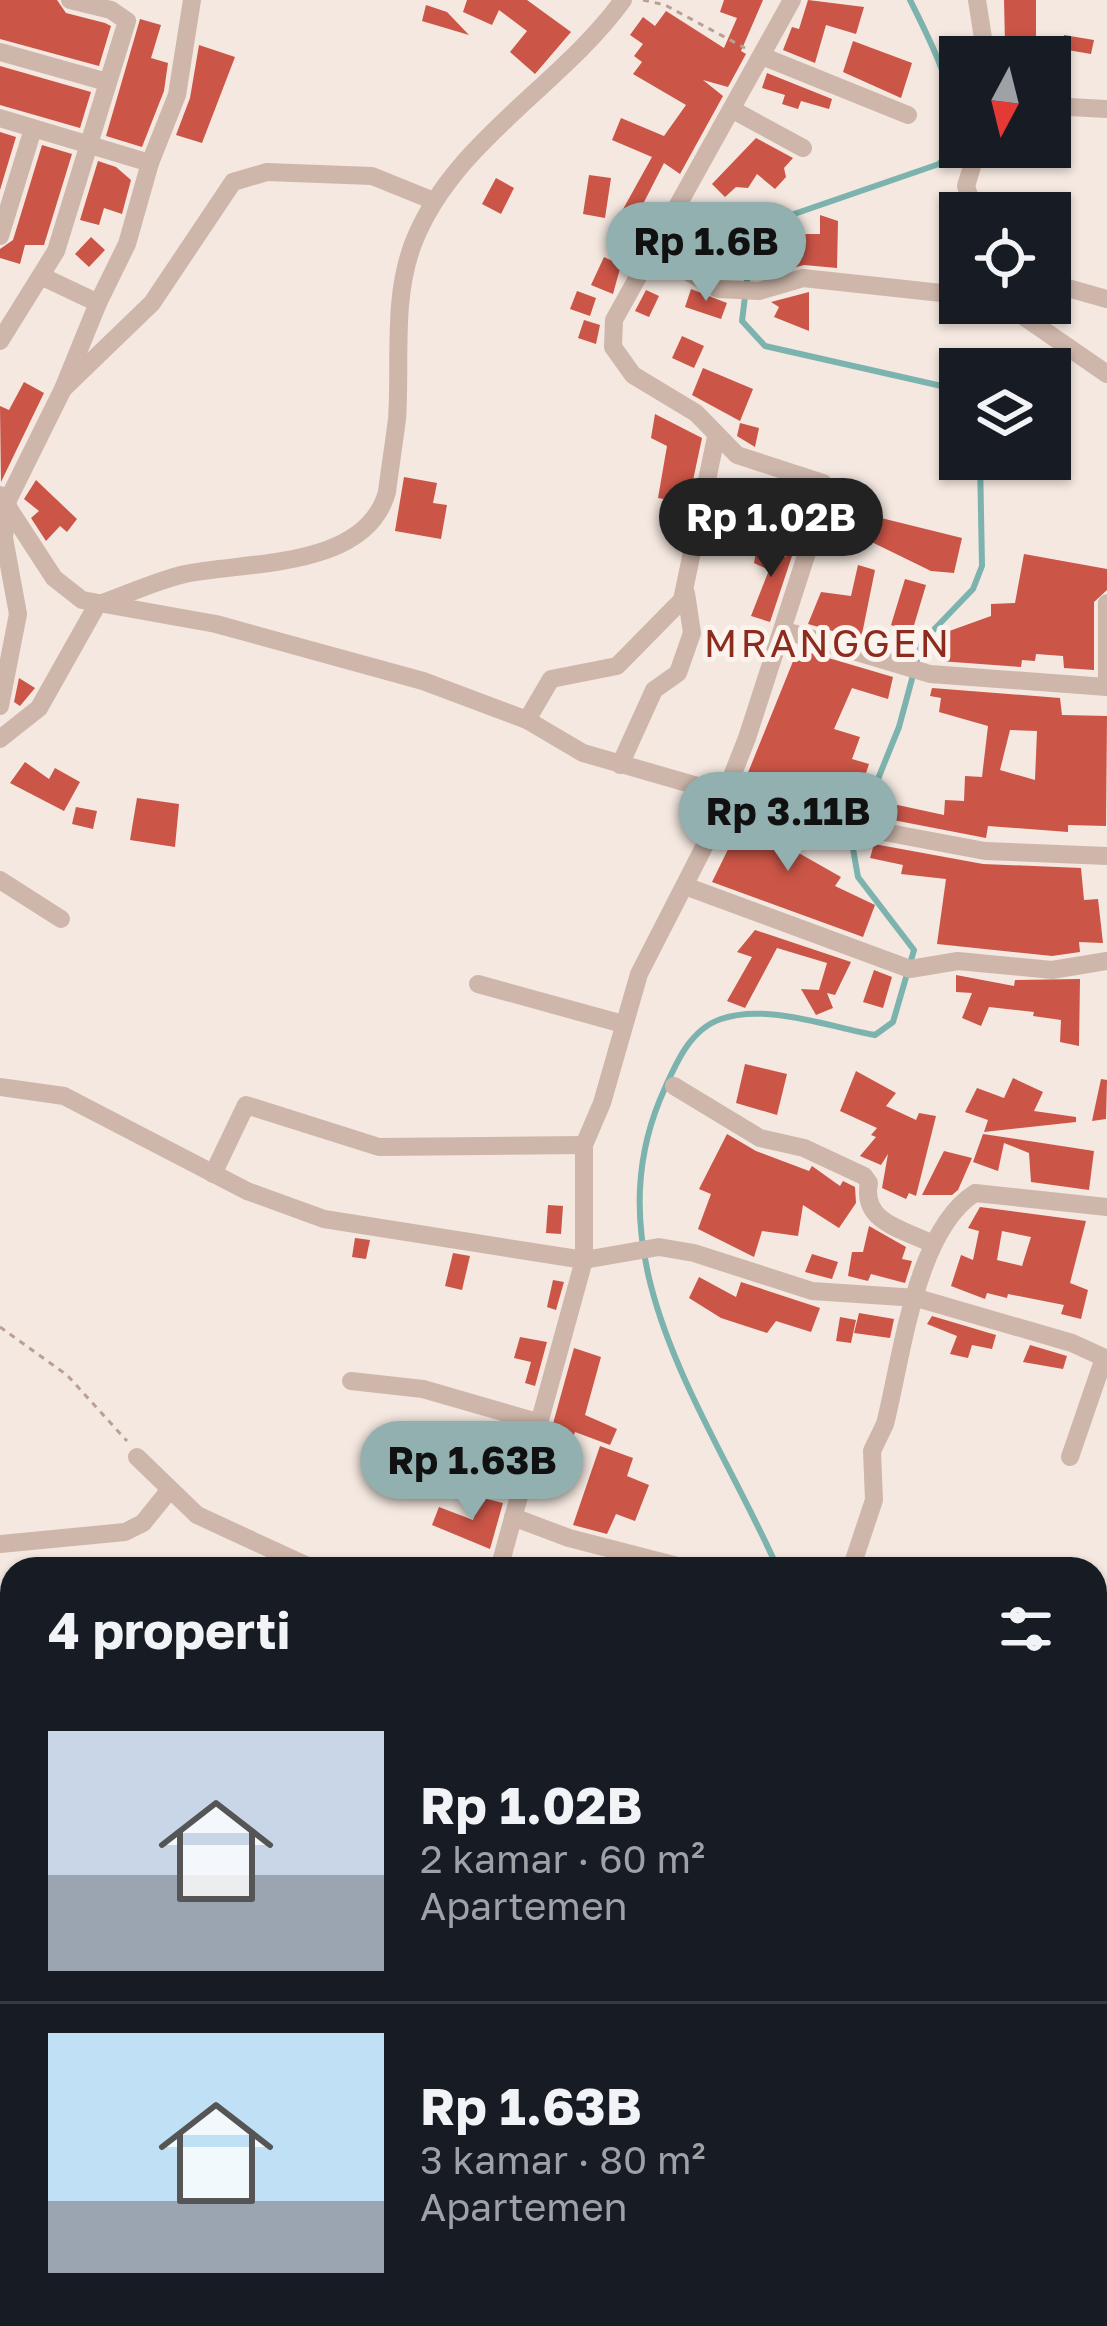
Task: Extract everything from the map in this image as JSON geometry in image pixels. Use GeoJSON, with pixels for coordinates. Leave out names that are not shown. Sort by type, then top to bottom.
{"type":"FeatureCollection","features":[{"type":"Feature","properties":{"kind":"street"},"geometry":{"type":"LineString","coordinates":[[2,331],[41,276],[66,224],[127,21],[111,10],[70,0]]}},
{"type":"Feature","properties":{"kind":"street"},"geometry":{"type":"LineString","coordinates":[[0,706],[18,614],[2,539],[5,500],[63,389],[98,302],[128,244],[150,163],[182,77],[192,0]]}},
{"type":"Feature","properties":{"kind":"street"},"geometry":{"type":"LineString","coordinates":[[0,739],[39,708],[98,605],[182,575],[326,548],[363,535],[380,512],[387,492],[404,281],[413,242],[434,201],[472,154],[584,51],[623,0]]}},
{"type":"Feature","properties":{"kind":"street"},"geometry":{"type":"LineString","coordinates":[[502,1557],[584,1260],[584,1145],[602,1103],[640,974],[686,886],[786,631],[825,497],[823,483],[757,466],[716,436],[696,413],[625,368],[613,347],[614,320],[792,0]]}},
{"type":"Feature","properties":{"kind":"street"},"geometry":{"type":"LineString","coordinates":[[976,0],[982,36]]}},
{"type":"Feature","properties":{"kind":"street"},"geometry":{"type":"LineString","coordinates":[[0,52],[107,82]]}},
{"type":"Feature","properties":{"kind":"street"},"geometry":{"type":"LineString","coordinates":[[762,56],[908,115]]}},
{"type":"Feature","properties":{"kind":"street"},"geometry":{"type":"LineString","coordinates":[[1071,107],[1107,109]]}},
{"type":"Feature","properties":{"kind":"street"},"geometry":{"type":"LineString","coordinates":[[733,110],[802,148]]}},
{"type":"Feature","properties":{"kind":"street"},"geometry":{"type":"LineString","coordinates":[[0,118],[91,141],[150,163]]}},
{"type":"Feature","properties":{"kind":"street"},"geometry":{"type":"LineString","coordinates":[[0,236],[33,128]]}},
{"type":"Feature","properties":{"kind":"street"},"geometry":{"type":"LineString","coordinates":[[63,389],[152,303],[232,182],[267,172],[372,176],[434,201]]}},
{"type":"Feature","properties":{"kind":"street"},"geometry":{"type":"LineString","coordinates":[[654,253],[705,284],[749,291],[803,278],[939,293]]}},
{"type":"Feature","properties":{"kind":"street"},"geometry":{"type":"LineString","coordinates":[[41,276],[98,302]]}},
{"type":"Feature","properties":{"kind":"street"},"geometry":{"type":"LineString","coordinates":[[1071,289],[1107,299]]}},
{"type":"Feature","properties":{"kind":"street"},"geometry":{"type":"LineString","coordinates":[[1034,324],[1107,374]]}},
{"type":"Feature","properties":{"kind":"street"},"geometry":{"type":"LineString","coordinates":[[620,765],[654,690],[678,673],[692,633],[686,592],[691,542],[716,436]]}},
{"type":"Feature","properties":{"kind":"street"},"geometry":{"type":"LineString","coordinates":[[825,497],[858,503]]}},
{"type":"Feature","properties":{"kind":"street"},"geometry":{"type":"LineString","coordinates":[[5,500],[54,578],[74,596],[98,605],[260,636],[423,681],[527,719],[583,753],[724,795],[985,851],[1107,856]]}},
{"type":"Feature","properties":{"kind":"street"},"geometry":{"type":"LineString","coordinates":[[527,719],[550,679],[617,666],[686,592]]}},
{"type":"Feature","properties":{"kind":"street"},"geometry":{"type":"LineString","coordinates":[[786,631],[930,674],[1107,685],[1107,603]]}},
{"type":"Feature","properties":{"kind":"street"},"geometry":{"type":"LineString","coordinates":[[0,880],[61,919]]}},
{"type":"Feature","properties":{"kind":"street"},"geometry":{"type":"LineString","coordinates":[[686,886],[910,968],[937,963],[1052,970],[1107,962]]}},
{"type":"Feature","properties":{"kind":"street"},"geometry":{"type":"LineString","coordinates":[[478,984],[622,1024]]}},
{"type":"Feature","properties":{"kind":"street"},"geometry":{"type":"LineString","coordinates":[[674,1086],[760,1138],[804,1148],[864,1176],[869,1183],[866,1200],[875,1216],[933,1244]]}},
{"type":"Feature","properties":{"kind":"street"},"geometry":{"type":"LineString","coordinates":[[0,1087],[64,1096],[213,1174],[324,1219],[584,1260],[658,1247],[707,1256],[812,1291],[917,1298],[1106,1358],[1070,1457]]}},
{"type":"Feature","properties":{"kind":"street"},"geometry":{"type":"LineString","coordinates":[[213,1174],[246,1105],[379,1147],[584,1145]]}},
{"type":"Feature","properties":{"kind":"street"},"geometry":{"type":"LineString","coordinates":[[855,1557],[874,1500],[872,1451],[885,1424],[933,1244],[950,1213],[975,1193],[1107,1208]]}},
{"type":"Feature","properties":{"kind":"street"},"geometry":{"type":"LineString","coordinates":[[351,1381],[423,1389],[537,1422]]}},
{"type":"Feature","properties":{"kind":"street"},"geometry":{"type":"LineString","coordinates":[[137,1457],[196,1515],[288,1557]]}},
{"type":"Feature","properties":{"kind":"street"},"geometry":{"type":"LineString","coordinates":[[0,1544],[125,1532],[142,1523],[168,1492]]}},
{"type":"Feature","properties":{"kind":"street"},"geometry":{"type":"LineString","coordinates":[[513,1517],[637,1557]]}},
{"type":"Feature","properties":{"kind":"path"},"geometry":{"type":"LineString","coordinates":[[643,0],[665,5],[762,56]]}},
{"type":"Feature","properties":{"kind":"path"},"geometry":{"type":"LineString","coordinates":[[0,1327],[67,1375],[113,1419],[137,1457]]}},
{"type":"Feature","properties":{"kind":"building"},"geometry":{"type":"Polygon","coordinates":[[[0,0],[57,0],[66,13],[111,26],[99,66],[0,39],[0,0]]]}},
{"type":"Feature","properties":{"kind":"building"},"geometry":{"type":"Polygon","coordinates":[[[467,0],[527,0],[571,32],[535,74],[510,52],[527,31],[499,10],[492,25],[463,12],[467,0]]]}},
{"type":"Feature","properties":{"kind":"building"},"geometry":{"type":"Polygon","coordinates":[[[724,0],[763,0],[741,51],[746,54],[728,87],[703,80],[723,96],[680,174],[664,163],[643,204],[662,206],[644,234],[626,231],[628,221],[617,220],[652,157],[612,140],[621,118],[664,136],[686,105],[633,74],[642,62],[634,56],[643,44],[630,35],[643,17],[655,26],[666,11],[724,48],[737,18],[720,12],[724,0]]]}},
{"type":"Feature","properties":{"kind":"building"},"geometry":{"type":"Polygon","coordinates":[[[808,0],[864,7],[856,34],[826,25],[815,63],[783,50],[792,27],[799,29],[808,0]]]}},
{"type":"Feature","properties":{"kind":"building"},"geometry":{"type":"Polygon","coordinates":[[[1004,0],[1036,0],[1036,36],[1005,36],[1004,0]]]}},
{"type":"Feature","properties":{"kind":"building"},"geometry":{"type":"Polygon","coordinates":[[[426,5],[447,12],[469,35],[422,21],[426,5]]]}},
{"type":"Feature","properties":{"kind":"building"},"geometry":{"type":"Polygon","coordinates":[[[140,19],[161,25],[151,58],[168,63],[164,91],[142,147],[106,136],[140,19]]]}},
{"type":"Feature","properties":{"kind":"building"},"geometry":{"type":"Polygon","coordinates":[[[1071,36],[1094,40],[1091,54],[1071,51],[1071,36]]]}},
{"type":"Feature","properties":{"kind":"building"},"geometry":{"type":"Polygon","coordinates":[[[853,41],[912,63],[901,98],[843,72],[853,41]]]}},
{"type":"Feature","properties":{"kind":"building"},"geometry":{"type":"Polygon","coordinates":[[[199,45],[235,57],[202,143],[176,135],[190,98],[199,45]]]}},
{"type":"Feature","properties":{"kind":"building"},"geometry":{"type":"Polygon","coordinates":[[[0,66],[91,92],[80,128],[0,105],[0,66]]]}},
{"type":"Feature","properties":{"kind":"building"},"geometry":{"type":"Polygon","coordinates":[[[767,73],[832,99],[829,109],[801,101],[798,109],[782,104],[785,95],[762,88],[767,73]]]}},
{"type":"Feature","properties":{"kind":"building"},"geometry":{"type":"Polygon","coordinates":[[[0,132],[16,137],[0,190],[0,132]]]}},
{"type":"Feature","properties":{"kind":"building"},"geometry":{"type":"Polygon","coordinates":[[[756,138],[793,158],[784,168],[786,177],[775,189],[757,174],[748,188],[736,187],[725,197],[712,184],[756,138]]]}},
{"type":"Feature","properties":{"kind":"building"},"geometry":{"type":"Polygon","coordinates":[[[42,145],[72,154],[44,245],[25,245],[20,264],[0,258],[0,249],[13,240],[42,145]]]}},
{"type":"Feature","properties":{"kind":"building"},"geometry":{"type":"Polygon","coordinates":[[[98,161],[116,167],[131,180],[122,214],[104,208],[99,225],[80,220],[98,161]]]}},
{"type":"Feature","properties":{"kind":"building"},"geometry":{"type":"Polygon","coordinates":[[[589,175],[611,178],[605,218],[583,214],[589,175]]]}},
{"type":"Feature","properties":{"kind":"building"},"geometry":{"type":"Polygon","coordinates":[[[496,178],[514,188],[501,214],[482,204],[496,178]]]}},
{"type":"Feature","properties":{"kind":"building"},"geometry":{"type":"Polygon","coordinates":[[[716,206],[736,218],[707,261],[688,249],[716,206]]]}},
{"type":"Feature","properties":{"kind":"building"},"geometry":{"type":"Polygon","coordinates":[[[820,215],[838,221],[837,268],[804,265],[772,273],[772,234],[820,234],[820,215]]]}},
{"type":"Feature","properties":{"kind":"building"},"geometry":{"type":"Polygon","coordinates":[[[91,237],[105,250],[89,267],[75,254],[91,237]]]}},
{"type":"Feature","properties":{"kind":"building"},"geometry":{"type":"Polygon","coordinates":[[[604,257],[621,265],[613,294],[591,285],[604,257]]]}},
{"type":"Feature","properties":{"kind":"building"},"geometry":{"type":"Polygon","coordinates":[[[691,289],[727,303],[721,319],[685,307],[691,289]]]}},
{"type":"Feature","properties":{"kind":"building"},"geometry":{"type":"Polygon","coordinates":[[[646,290],[659,296],[649,317],[635,311],[646,290]]]}},
{"type":"Feature","properties":{"kind":"building"},"geometry":{"type":"Polygon","coordinates":[[[577,291],[596,298],[590,316],[570,309],[577,291]]]}},
{"type":"Feature","properties":{"kind":"building"},"geometry":{"type":"Polygon","coordinates":[[[809,292],[809,331],[774,317],[779,307],[771,302],[809,292]]]}},
{"type":"Feature","properties":{"kind":"building"},"geometry":{"type":"Polygon","coordinates":[[[584,320],[600,325],[596,344],[578,338],[584,320]]]}},
{"type":"Feature","properties":{"kind":"building"},"geometry":{"type":"Polygon","coordinates":[[[682,336],[704,346],[694,368],[672,358],[682,336]]]}},
{"type":"Feature","properties":{"kind":"building"},"geometry":{"type":"Polygon","coordinates":[[[703,368],[753,389],[740,421],[692,395],[703,368]]]}},
{"type":"Feature","properties":{"kind":"building"},"geometry":{"type":"Polygon","coordinates":[[[24,382],[44,393],[1,482],[0,406],[9,410],[24,382]]]}},
{"type":"Feature","properties":{"kind":"building"},"geometry":{"type":"Polygon","coordinates":[[[655,414],[702,438],[688,504],[658,498],[667,446],[651,438],[655,414]]]}},
{"type":"Feature","properties":{"kind":"building"},"geometry":{"type":"Polygon","coordinates":[[[740,423],[759,428],[755,447],[737,436],[740,423]]]}},
{"type":"Feature","properties":{"kind":"building"},"geometry":{"type":"Polygon","coordinates":[[[404,477],[437,483],[433,503],[447,505],[441,539],[395,531],[404,477]]]}},
{"type":"Feature","properties":{"kind":"building"},"geometry":{"type":"Polygon","coordinates":[[[36,480],[77,519],[67,532],[60,526],[46,541],[31,518],[39,511],[24,499],[36,480]]]}},
{"type":"Feature","properties":{"kind":"building"},"geometry":{"type":"Polygon","coordinates":[[[756,480],[776,482],[774,517],[753,515],[756,480]]]}},
{"type":"Feature","properties":{"kind":"building"},"geometry":{"type":"Polygon","coordinates":[[[865,514],[962,538],[954,573],[931,571],[849,531],[856,516],[865,514]]]}},
{"type":"Feature","properties":{"kind":"building"},"geometry":{"type":"Polygon","coordinates":[[[792,540],[797,541],[770,622],[751,616],[769,570],[754,563],[757,547],[786,557],[792,540]]]}},
{"type":"Feature","properties":{"kind":"building"},"geometry":{"type":"Polygon","coordinates":[[[1024,554],[1107,569],[1107,590],[1094,602],[1094,670],[1064,668],[1063,656],[1036,654],[1035,661],[1022,660],[1021,667],[939,661],[941,634],[991,616],[991,604],[1015,603],[1024,554]]]}},
{"type":"Feature","properties":{"kind":"building"},"geometry":{"type":"Polygon","coordinates":[[[858,565],[875,570],[861,639],[808,624],[821,592],[851,596],[858,565]]]}},
{"type":"Feature","properties":{"kind":"building"},"geometry":{"type":"Polygon","coordinates":[[[905,579],[926,585],[912,632],[891,625],[905,579]]]}},
{"type":"Feature","properties":{"kind":"building"},"geometry":{"type":"Polygon","coordinates":[[[798,649],[893,677],[888,699],[852,688],[834,729],[860,737],[852,759],[869,764],[853,813],[743,785],[798,649]]]}},
{"type":"Feature","properties":{"kind":"building"},"geometry":{"type":"Polygon","coordinates":[[[19,678],[35,688],[20,706],[14,702],[19,678]]]}},
{"type":"Feature","properties":{"kind":"building"},"geometry":{"type":"Polygon","coordinates":[[[932,688],[1060,698],[1062,715],[1107,716],[1106,826],[1068,825],[1068,832],[988,826],[986,838],[893,820],[893,804],[944,815],[945,800],[964,801],[965,776],[982,777],[988,726],[939,712],[941,698],[930,696],[932,688]],[[1010,730],[1000,770],[1035,780],[1037,731],[1010,730]]]}},
{"type":"Feature","properties":{"kind":"building"},"geometry":{"type":"Polygon","coordinates":[[[25,762],[49,779],[55,768],[80,782],[64,811],[10,783],[25,762]]]}},
{"type":"Feature","properties":{"kind":"building"},"geometry":{"type":"Polygon","coordinates":[[[137,798],[179,804],[175,847],[130,840],[137,798]]]}},
{"type":"Feature","properties":{"kind":"building"},"geometry":{"type":"Polygon","coordinates":[[[76,807],[97,811],[93,829],[72,824],[76,807]]]}},
{"type":"Feature","properties":{"kind":"building"},"geometry":{"type":"Polygon","coordinates":[[[733,810],[827,835],[820,848],[774,839],[841,877],[835,886],[875,905],[863,937],[712,882],[739,827],[728,822],[733,810]]]}},
{"type":"Feature","properties":{"kind":"building"},"geometry":{"type":"Polygon","coordinates":[[[874,844],[983,864],[1081,868],[1084,900],[1098,899],[1103,943],[1079,942],[1080,952],[1052,956],[937,944],[946,879],[901,874],[903,865],[870,858],[874,844]]]}},
{"type":"Feature","properties":{"kind":"building"},"geometry":{"type":"Polygon","coordinates":[[[755,930],[851,962],[835,995],[827,993],[833,1008],[816,1015],[801,989],[819,990],[827,963],[777,948],[745,1008],[727,1001],[752,957],[737,952],[755,930]]]}},
{"type":"Feature","properties":{"kind":"building"},"geometry":{"type":"Polygon","coordinates":[[[874,970],[892,977],[883,1008],[863,1002],[874,970]]]}},
{"type":"Feature","properties":{"kind":"building"},"geometry":{"type":"Polygon","coordinates":[[[956,975],[1014,986],[1015,980],[1080,979],[1079,1046],[1060,1042],[1061,1020],[1033,1016],[1034,1012],[989,1007],[981,1026],[962,1018],[972,993],[956,992],[956,975]]]}},
{"type":"Feature","properties":{"kind":"building"},"geometry":{"type":"Polygon","coordinates":[[[745,1064],[787,1074],[777,1115],[736,1103],[745,1064]]]}},
{"type":"Feature","properties":{"kind":"building"},"geometry":{"type":"Polygon","coordinates":[[[856,1071],[896,1093],[886,1106],[916,1120],[919,1113],[936,1116],[916,1196],[909,1193],[906,1199],[882,1188],[888,1154],[881,1165],[860,1156],[876,1137],[871,1135],[877,1128],[840,1111],[856,1071]]]}},
{"type":"Feature","properties":{"kind":"building"},"geometry":{"type":"Polygon","coordinates":[[[1013,1078],[1043,1092],[1034,1111],[1076,1117],[1076,1122],[984,1132],[988,1120],[965,1112],[977,1088],[1004,1098],[1013,1078]]]}},
{"type":"Feature","properties":{"kind":"building"},"geometry":{"type":"Polygon","coordinates":[[[1101,1079],[1107,1080],[1106,1119],[1092,1121],[1101,1079]]]}},
{"type":"Feature","properties":{"kind":"building"},"geometry":{"type":"Polygon","coordinates":[[[727,1134],[809,1171],[812,1166],[840,1186],[843,1181],[855,1187],[856,1203],[839,1228],[803,1205],[798,1236],[762,1231],[754,1257],[698,1229],[711,1194],[699,1189],[727,1134]]]}},
{"type":"Feature","properties":{"kind":"building"},"geometry":{"type":"Polygon","coordinates":[[[983,1134],[1094,1151],[1089,1190],[1031,1182],[1029,1153],[1004,1143],[998,1171],[973,1162],[983,1134]]]}},
{"type":"Feature","properties":{"kind":"building"},"geometry":{"type":"Polygon","coordinates":[[[944,1151],[972,1158],[958,1190],[952,1195],[922,1195],[944,1151]]]}},
{"type":"Feature","properties":{"kind":"building"},"geometry":{"type":"Polygon","coordinates":[[[548,1205],[563,1206],[561,1234],[546,1233],[548,1205]]]}},
{"type":"Feature","properties":{"kind":"building"},"geometry":{"type":"Polygon","coordinates":[[[980,1207],[1086,1221],[1070,1283],[1088,1290],[1081,1319],[1061,1314],[1064,1305],[1008,1294],[1007,1298],[987,1293],[985,1299],[951,1286],[961,1255],[973,1260],[979,1231],[968,1228],[980,1207]],[[1002,1231],[997,1260],[1022,1266],[1031,1237],[1002,1231]]]}},
{"type":"Feature","properties":{"kind":"building"},"geometry":{"type":"Polygon","coordinates":[[[869,1226],[906,1247],[902,1259],[912,1261],[905,1283],[871,1274],[868,1281],[848,1276],[852,1252],[863,1252],[869,1226]]]}},
{"type":"Feature","properties":{"kind":"building"},"geometry":{"type":"Polygon","coordinates":[[[355,1238],[370,1240],[366,1259],[352,1257],[355,1238]]]}},
{"type":"Feature","properties":{"kind":"building"},"geometry":{"type":"Polygon","coordinates":[[[453,1253],[470,1256],[462,1290],[445,1286],[453,1253]]]}},
{"type":"Feature","properties":{"kind":"building"},"geometry":{"type":"Polygon","coordinates":[[[812,1254],[838,1262],[832,1279],[805,1272],[812,1254]]]}},
{"type":"Feature","properties":{"kind":"building"},"geometry":{"type":"Polygon","coordinates":[[[699,1277],[736,1297],[741,1282],[820,1308],[811,1332],[776,1321],[767,1333],[721,1318],[689,1298],[699,1277]]]}},
{"type":"Feature","properties":{"kind":"building"},"geometry":{"type":"Polygon","coordinates":[[[553,1280],[564,1282],[556,1310],[547,1307],[553,1280]]]}},
{"type":"Feature","properties":{"kind":"building"},"geometry":{"type":"Polygon","coordinates":[[[859,1313],[894,1319],[890,1338],[854,1333],[859,1313]]]}},
{"type":"Feature","properties":{"kind":"building"},"geometry":{"type":"Polygon","coordinates":[[[932,1316],[996,1335],[992,1349],[972,1345],[968,1358],[950,1354],[957,1336],[927,1324],[932,1316]]]}},
{"type":"Feature","properties":{"kind":"building"},"geometry":{"type":"Polygon","coordinates":[[[840,1317],[856,1320],[851,1343],[836,1341],[840,1317]]]}},
{"type":"Feature","properties":{"kind":"building"},"geometry":{"type":"Polygon","coordinates":[[[520,1337],[547,1342],[535,1386],[525,1383],[531,1362],[514,1358],[520,1337]]]}},
{"type":"Feature","properties":{"kind":"building"},"geometry":{"type":"Polygon","coordinates":[[[1030,1345],[1067,1356],[1063,1369],[1023,1362],[1030,1345]]]}},
{"type":"Feature","properties":{"kind":"building"},"geometry":{"type":"Polygon","coordinates":[[[574,1348],[601,1357],[585,1415],[617,1429],[610,1445],[575,1432],[552,1489],[536,1485],[574,1348]]]}},
{"type":"Feature","properties":{"kind":"building"},"geometry":{"type":"Polygon","coordinates":[[[473,1427],[488,1431],[481,1458],[466,1454],[473,1427]]]}},
{"type":"Feature","properties":{"kind":"building"},"geometry":{"type":"Polygon","coordinates":[[[600,1446],[633,1458],[627,1476],[649,1485],[635,1521],[616,1514],[607,1534],[573,1525],[600,1446]]]}},
{"type":"Feature","properties":{"kind":"building"},"geometry":{"type":"Polygon","coordinates":[[[487,1447],[517,1454],[513,1467],[484,1461],[487,1447]]]}},
{"type":"Feature","properties":{"kind":"building"},"geometry":{"type":"Polygon","coordinates":[[[479,1497],[503,1503],[490,1549],[432,1525],[439,1507],[473,1520],[479,1497]]]}},
{"type":"Feature","properties":{"kind":"waterway"},"geometry":{"type":"LineString","coordinates":[[910,0],[948,88],[956,145],[939,164],[768,223],[751,248],[742,321],[765,346],[939,385]]}},
{"type":"Feature","properties":{"kind":"waterway"},"geometry":{"type":"LineString","coordinates":[[772,1557],[667,1336],[648,1275],[640,1214],[644,1152],[675,1067],[693,1038],[710,1024],[739,1015],[778,1015],[875,1035],[893,1022],[914,950],[858,877],[852,843],[899,727],[922,642],[973,589],[982,566],[980,480]]}},
{"type":"Feature","properties":{"kind":"district","name":"MRANGGEN"},"geometry":{"type":"Point","coordinates":[828,642]}}]}
